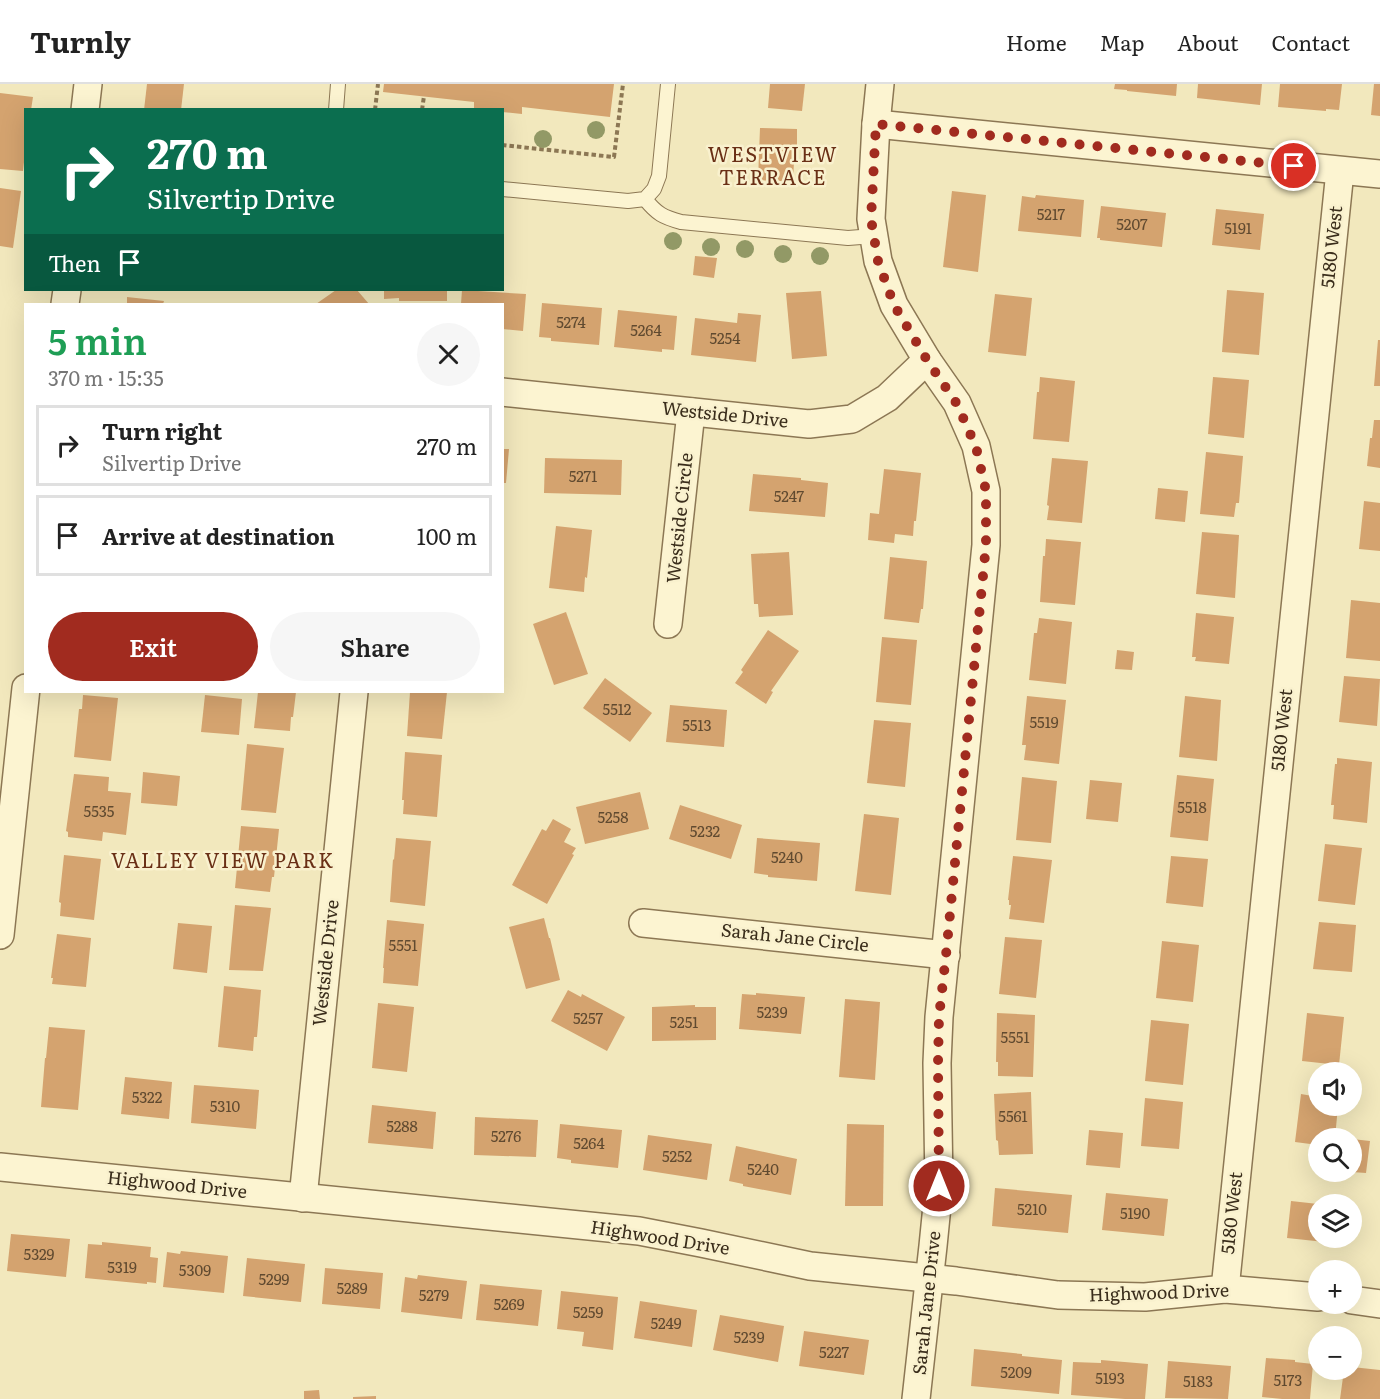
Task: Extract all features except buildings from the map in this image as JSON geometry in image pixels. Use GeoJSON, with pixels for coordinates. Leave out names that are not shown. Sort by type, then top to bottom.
{"type":"FeatureCollection","features":[{"type":"Feature","properties":{"kind":"street"},"geometry":{"type":"LineString","coordinates":[[85,108],[88,84]]}},
{"type":"Feature","properties":{"kind":"street","name":"Sarah Jane Drive"},"geometry":{"type":"LineString","coordinates":[[880,84],[871,219],[878,261],[894,305],[957,404],[976,447],[986,491],[986,545],[939,1017],[939,1186],[916,1399]]}},
{"type":"Feature","properties":{"kind":"street"},"geometry":{"type":"LineString","coordinates":[[876,124],[1380,174]]}},
{"type":"Feature","properties":{"kind":"street","name":"5180 West"},"geometry":{"type":"LineString","coordinates":[[1225,1289],[1340,171]]}},
{"type":"Feature","properties":{"kind":"street","name":"Westside Drive"},"geometry":{"type":"LineString","coordinates":[[504,392],[809,424],[852,418],[887,398],[927,360]]}},
{"type":"Feature","properties":{"kind":"street","name":"Westside Circle"},"geometry":{"type":"LineString","coordinates":[[669,624],[692,412]]}},
{"type":"Feature","properties":{"kind":"street"},"geometry":{"type":"LineString","coordinates":[[0,934],[25,693]]}},
{"type":"Feature","properties":{"kind":"street","name":"Westside Drive"},"geometry":{"type":"LineString","coordinates":[[303,1198],[354,693]]}},
{"type":"Feature","properties":{"kind":"street","name":"Sarah Jane Circle"},"geometry":{"type":"LineString","coordinates":[[643,923],[946,955]]}},
{"type":"Feature","properties":{"kind":"street","name":"Highwood Drive"},"geometry":{"type":"LineString","coordinates":[[0,1167],[639,1232],[810,1266],[930,1278],[1058,1295],[1144,1297],[1225,1289],[1308,1296]]}},
{"type":"Feature","properties":{"kind":"street"},"geometry":{"type":"LineString","coordinates":[[1362,1301],[1380,1304]]}},
{"type":"Feature","properties":{"kind":"lane"},"geometry":{"type":"LineString","coordinates":[[336,108],[338,84]]}},
{"type":"Feature","properties":{"kind":"lane"},"geometry":{"type":"LineString","coordinates":[[504,189],[628,201],[645,199],[654,189],[659,176],[668,84]]}},
{"type":"Feature","properties":{"kind":"lane"},"geometry":{"type":"LineString","coordinates":[[645,199],[655,211],[664,217],[681,222],[848,238],[874,236]]}},
{"type":"Feature","properties":{"kind":"path"},"geometry":{"type":"LineString","coordinates":[[375,108],[378,84]]}},
{"type":"Feature","properties":{"kind":"path"},"geometry":{"type":"LineString","coordinates":[[504,145],[614,157],[623,84]]}},
{"type":"Feature","properties":{"kind":"path"},"geometry":{"type":"LineString","coordinates":[[422,108],[423,96]]}},
{"type":"Feature","properties":{"kind":"district","name":"WESTVIEW TERRACE"},"geometry":{"type":"Point","coordinates":[773,166]}},
{"type":"Feature","properties":{"kind":"district","name":"VALLEY VIEW PARK"},"geometry":{"type":"Point","coordinates":[223,861]}},
{"type":"Feature","properties":{"kind":"route"},"geometry":{"type":"LineString","coordinates":[[939,1186],[939,1017],[986,545],[986,491],[976,447],[957,404],[894,305],[878,261],[871,219],[876,124],[1294,166]]}}]}
